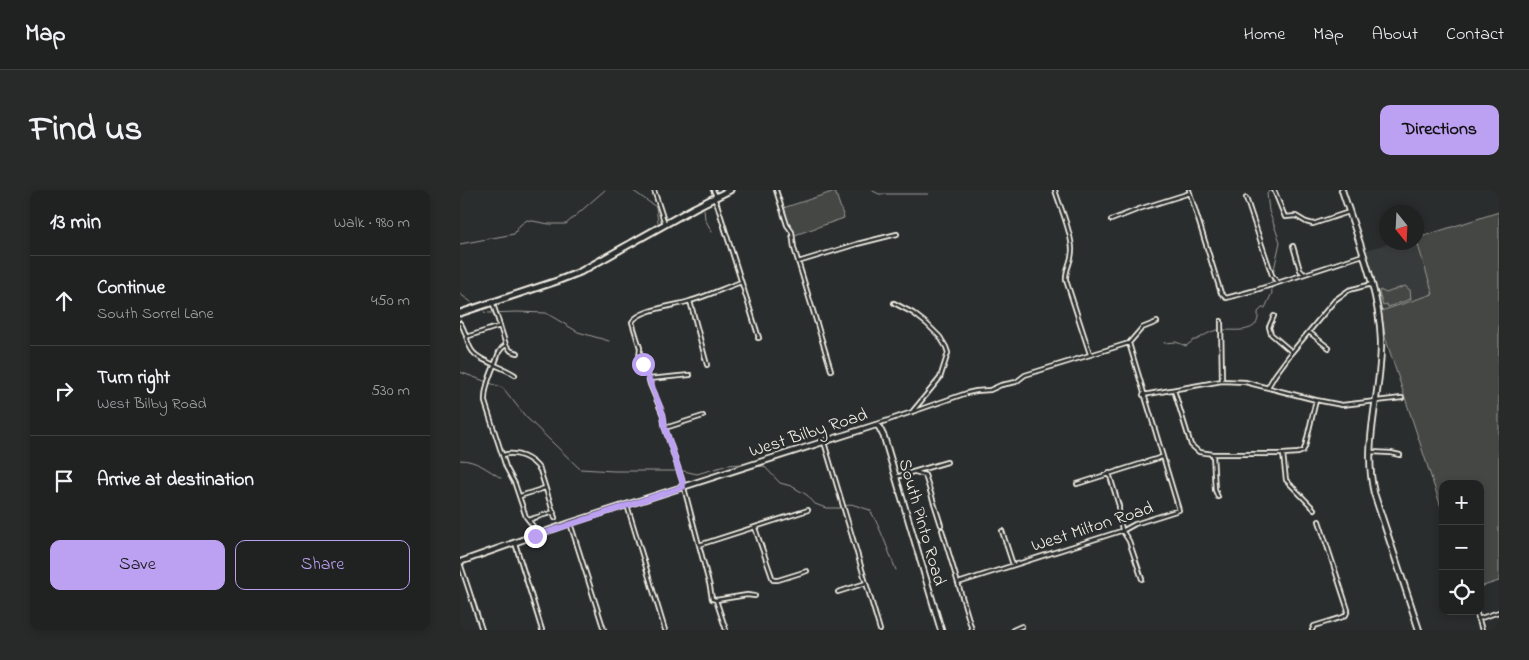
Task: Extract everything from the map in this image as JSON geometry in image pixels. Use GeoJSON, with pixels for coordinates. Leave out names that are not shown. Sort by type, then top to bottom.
{"type":"FeatureCollection","features":[{"type":"Feature","properties":{"kind":"main road"},"geometry":{"type":"LineString","coordinates":[[460,313],[580,272],[730,190]]}},
{"type":"Feature","properties":{"kind":"street"},"geometry":{"type":"LineString","coordinates":[[654,190],[665,224]]}},
{"type":"Feature","properties":{"kind":"street"},"geometry":{"type":"LineString","coordinates":[[714,190],[758,338]]}},
{"type":"Feature","properties":{"kind":"street"},"geometry":{"type":"LineString","coordinates":[[776,190],[787,225],[792,232],[794,248],[831,370]]}},
{"type":"Feature","properties":{"kind":"street"},"geometry":{"type":"LineString","coordinates":[[1055,190],[1072,242],[1071,262],[1065,273],[1066,280],[1090,354]]}},
{"type":"Feature","properties":{"kind":"street"},"geometry":{"type":"LineString","coordinates":[[1274,190],[1285,217],[1296,216],[1313,224],[1349,212]]}},
{"type":"Feature","properties":{"kind":"street"},"geometry":{"type":"LineString","coordinates":[[1342,190],[1372,284],[1381,334],[1369,452],[1374,493],[1419,630]]}},
{"type":"Feature","properties":{"kind":"street"},"geometry":{"type":"LineString","coordinates":[[1111,220],[1189,192],[1221,293],[1226,298],[1363,255]]}},
{"type":"Feature","properties":{"kind":"street"},"geometry":{"type":"LineString","coordinates":[[1246,198],[1272,275],[1278,283]]}},
{"type":"Feature","properties":{"kind":"street"},"geometry":{"type":"LineString","coordinates":[[798,262],[897,234]]}},
{"type":"Feature","properties":{"kind":"street"},"geometry":{"type":"LineString","coordinates":[[1294,246],[1300,270],[1304,274]]}},
{"type":"Feature","properties":{"kind":"street"},"geometry":{"type":"LineString","coordinates":[[726,630],[716,600],[712,599],[682,480],[665,428],[663,414],[645,368],[639,358],[640,348],[632,325],[633,320],[644,314],[690,301],[741,282]]}},
{"type":"Feature","properties":{"kind":"street"},"geometry":{"type":"LineString","coordinates":[[1268,387],[1292,352],[1335,300],[1349,290],[1372,284]]}},
{"type":"Feature","properties":{"kind":"street"},"geometry":{"type":"LineString","coordinates":[[690,301],[707,365]]}},
{"type":"Feature","properties":{"kind":"street"},"geometry":{"type":"LineString","coordinates":[[492,302],[506,345],[511,351],[518,353]]}},
{"type":"Feature","properties":{"kind":"street"},"geometry":{"type":"LineString","coordinates":[[894,303],[913,313],[927,324],[940,337],[948,353],[940,378],[912,412]]}},
{"type":"Feature","properties":{"kind":"street"},"geometry":{"type":"LineString","coordinates":[[1274,316],[1269,327],[1271,334],[1292,352]]}},
{"type":"Feature","properties":{"kind":"street"},"geometry":{"type":"LineString","coordinates":[[1222,321],[1222,381]]}},
{"type":"Feature","properties":{"kind":"street","name":"West Bilby Road"},"geometry":{"type":"LineString","coordinates":[[460,562],[570,523],[876,425],[967,393],[990,390],[1001,385],[1016,382],[1025,375],[1129,343],[1142,328],[1157,322]]}},
{"type":"Feature","properties":{"kind":"street"},"geometry":{"type":"LineString","coordinates":[[460,323],[470,348],[476,355],[509,370],[515,375]]}},
{"type":"Feature","properties":{"kind":"street"},"geometry":{"type":"LineString","coordinates":[[466,337],[500,326]]}},
{"type":"Feature","properties":{"kind":"street"},"geometry":{"type":"LineString","coordinates":[[812,327],[817,326]]}},
{"type":"Feature","properties":{"kind":"street"},"geometry":{"type":"LineString","coordinates":[[1309,332],[1329,348]]}},
{"type":"Feature","properties":{"kind":"street"},"geometry":{"type":"LineString","coordinates":[[1077,484],[1162,457],[1129,343]]}},
{"type":"Feature","properties":{"kind":"street"},"geometry":{"type":"LineString","coordinates":[[506,345],[499,352],[489,379],[485,394],[486,402],[506,467],[515,484],[526,517],[532,526],[535,536]]}},
{"type":"Feature","properties":{"kind":"street"},"geometry":{"type":"LineString","coordinates":[[649,379],[690,375]]}},
{"type":"Feature","properties":{"kind":"street"},"geometry":{"type":"LineString","coordinates":[[1144,394],[1222,381],[1244,382],[1342,405],[1402,398]]}},
{"type":"Feature","properties":{"kind":"street"},"geometry":{"type":"LineString","coordinates":[[1174,390],[1191,444],[1200,452],[1214,454],[1283,454],[1303,451],[1316,400]]}},
{"type":"Feature","properties":{"kind":"street"},"geometry":{"type":"LineString","coordinates":[[665,428],[703,416]]}},
{"type":"Feature","properties":{"kind":"street","name":"South Pinto Road"},"geometry":{"type":"LineString","coordinates":[[876,425],[882,432],[941,630]]}},
{"type":"Feature","properties":{"kind":"street"},"geometry":{"type":"LineString","coordinates":[[824,442],[880,630]]}},
{"type":"Feature","properties":{"kind":"street"},"geometry":{"type":"LineString","coordinates":[[1369,452],[1400,455]]}},
{"type":"Feature","properties":{"kind":"street"},"geometry":{"type":"LineString","coordinates":[[1214,454],[1215,490],[1218,497]]}},
{"type":"Feature","properties":{"kind":"street"},"geometry":{"type":"LineString","coordinates":[[1283,454],[1286,480],[1314,509]]}},
{"type":"Feature","properties":{"kind":"street"},"geometry":{"type":"LineString","coordinates":[[502,455],[520,455],[536,464],[540,470],[555,518]]}},
{"type":"Feature","properties":{"kind":"street","name":"West Milton Road"},"geometry":{"type":"LineString","coordinates":[[958,583],[1179,510],[1162,457]]}},
{"type":"Feature","properties":{"kind":"street"},"geometry":{"type":"LineString","coordinates":[[896,477],[947,462]]}},
{"type":"Feature","properties":{"kind":"street"},"geometry":{"type":"LineString","coordinates":[[915,472],[925,474],[941,525]]}},
{"type":"Feature","properties":{"kind":"street"},"geometry":{"type":"LineString","coordinates":[[1109,473],[1119,506],[1122,530],[1129,541],[1142,579]]}},
{"type":"Feature","properties":{"kind":"street"},"geometry":{"type":"LineString","coordinates":[[520,496],[545,488]]}},
{"type":"Feature","properties":{"kind":"street"},"geometry":{"type":"LineString","coordinates":[[627,506],[665,630]]}},
{"type":"Feature","properties":{"kind":"street"},"geometry":{"type":"LineString","coordinates":[[698,545],[808,510]]}},
{"type":"Feature","properties":{"kind":"street"},"geometry":{"type":"LineString","coordinates":[[529,520],[554,512]]}},
{"type":"Feature","properties":{"kind":"street"},"geometry":{"type":"LineString","coordinates":[[1312,630],[1314,626],[1346,615],[1348,610],[1319,521]]}},
{"type":"Feature","properties":{"kind":"street"},"geometry":{"type":"LineString","coordinates":[[570,523],[604,630]]}},
{"type":"Feature","properties":{"kind":"street"},"geometry":{"type":"LineString","coordinates":[[755,528],[773,580],[807,571]]}},
{"type":"Feature","properties":{"kind":"street"},"geometry":{"type":"LineString","coordinates":[[942,530],[972,630]]}},
{"type":"Feature","properties":{"kind":"street","name":"West Milton Road"},"geometry":{"type":"LineString","coordinates":[[1002,531],[1013,565]]}},
{"type":"Feature","properties":{"kind":"street"},"geometry":{"type":"LineString","coordinates":[[515,543],[542,630]]}},
{"type":"Feature","properties":{"kind":"street"},"geometry":{"type":"LineString","coordinates":[[460,562],[482,630]]}},
{"type":"Feature","properties":{"kind":"street"},"geometry":{"type":"LineString","coordinates":[[838,592],[866,583]]}},
{"type":"Feature","properties":{"kind":"street"},"geometry":{"type":"LineString","coordinates":[[716,600],[742,595],[755,596]]}},
{"type":"Feature","properties":{"kind":"street"},"geometry":{"type":"LineString","coordinates":[[1478,619],[1499,612]]}},
{"type":"Feature","properties":{"kind":"street"},"geometry":{"type":"LineString","coordinates":[[1477,615],[1482,630]]}},
{"type":"Feature","properties":{"kind":"street"},"geometry":{"type":"LineString","coordinates":[[1013,630],[1022,626]]}},
{"type":"Feature","properties":{"kind":"shaded area"},"geometry":{"type":"Polygon","coordinates":[[[835,191],[844,218],[795,235],[788,225],[783,208],[835,191]]]}},
{"type":"Feature","properties":{"kind":"shaded area"},"geometry":{"type":"Polygon","coordinates":[[[1499,212],[1499,581],[1484,586],[1484,480],[1439,480],[1439,501],[1385,337],[1381,311],[1433,294],[1419,250],[1424,250],[1424,236],[1499,212]]]}},
{"type":"Feature","properties":{"kind":"shaded area"},"geometry":{"type":"Polygon","coordinates":[[[1379,246],[1379,250],[1419,250],[1433,294],[1381,311],[1378,293],[1365,250],[1379,246]]]}},
{"type":"Feature","properties":{"kind":"shaded area"},"geometry":{"type":"Polygon","coordinates":[[[1405,286],[1410,290],[1411,299],[1388,307],[1387,304],[1383,306],[1379,293],[1380,290],[1386,293],[1405,286]]]}},
{"type":"Feature","properties":{"kind":"waterway"},"geometry":{"type":"LineString","coordinates":[[460,244],[514,234],[520,225],[527,220],[549,224],[566,224],[605,190]]}},
{"type":"Feature","properties":{"kind":"waterway"},"geometry":{"type":"LineString","coordinates":[[632,190],[656,207],[658,222]]}},
{"type":"Feature","properties":{"kind":"waterway"},"geometry":{"type":"LineString","coordinates":[[871,190],[879,194],[928,194]]}},
{"type":"Feature","properties":{"kind":"waterway"},"geometry":{"type":"LineString","coordinates":[[1164,343],[1176,342],[1186,346],[1194,340],[1218,330],[1244,330],[1255,325],[1258,320],[1258,312],[1265,308],[1272,293],[1271,283],[1280,242],[1269,211],[1267,194],[1270,190]]}},
{"type":"Feature","properties":{"kind":"waterway"},"geometry":{"type":"LineString","coordinates":[[704,209],[705,219],[712,232]]}},
{"type":"Feature","properties":{"kind":"waterway"},"geometry":{"type":"LineString","coordinates":[[460,294],[471,302]]}},
{"type":"Feature","properties":{"kind":"waterway"},"geometry":{"type":"LineString","coordinates":[[484,312],[546,313],[578,332],[609,341]]}},
{"type":"Feature","properties":{"kind":"waterway"},"geometry":{"type":"LineString","coordinates":[[460,372],[503,388],[526,417],[580,469],[684,471],[697,474],[728,465],[741,464],[745,466]]}},
{"type":"Feature","properties":{"kind":"waterway"},"geometry":{"type":"LineString","coordinates":[[460,460],[477,464],[501,478]]}},
{"type":"Feature","properties":{"kind":"waterway"},"geometry":{"type":"LineString","coordinates":[[751,467],[764,466],[780,483],[791,486],[807,495],[815,504],[826,508],[841,508],[851,504],[870,510],[896,570]]}},
{"type":"Feature","properties":{"kind":"route"},"geometry":{"type":"LineString","coordinates":[[535,536],[683,487],[665,428],[663,414],[643,364]]}}]}
